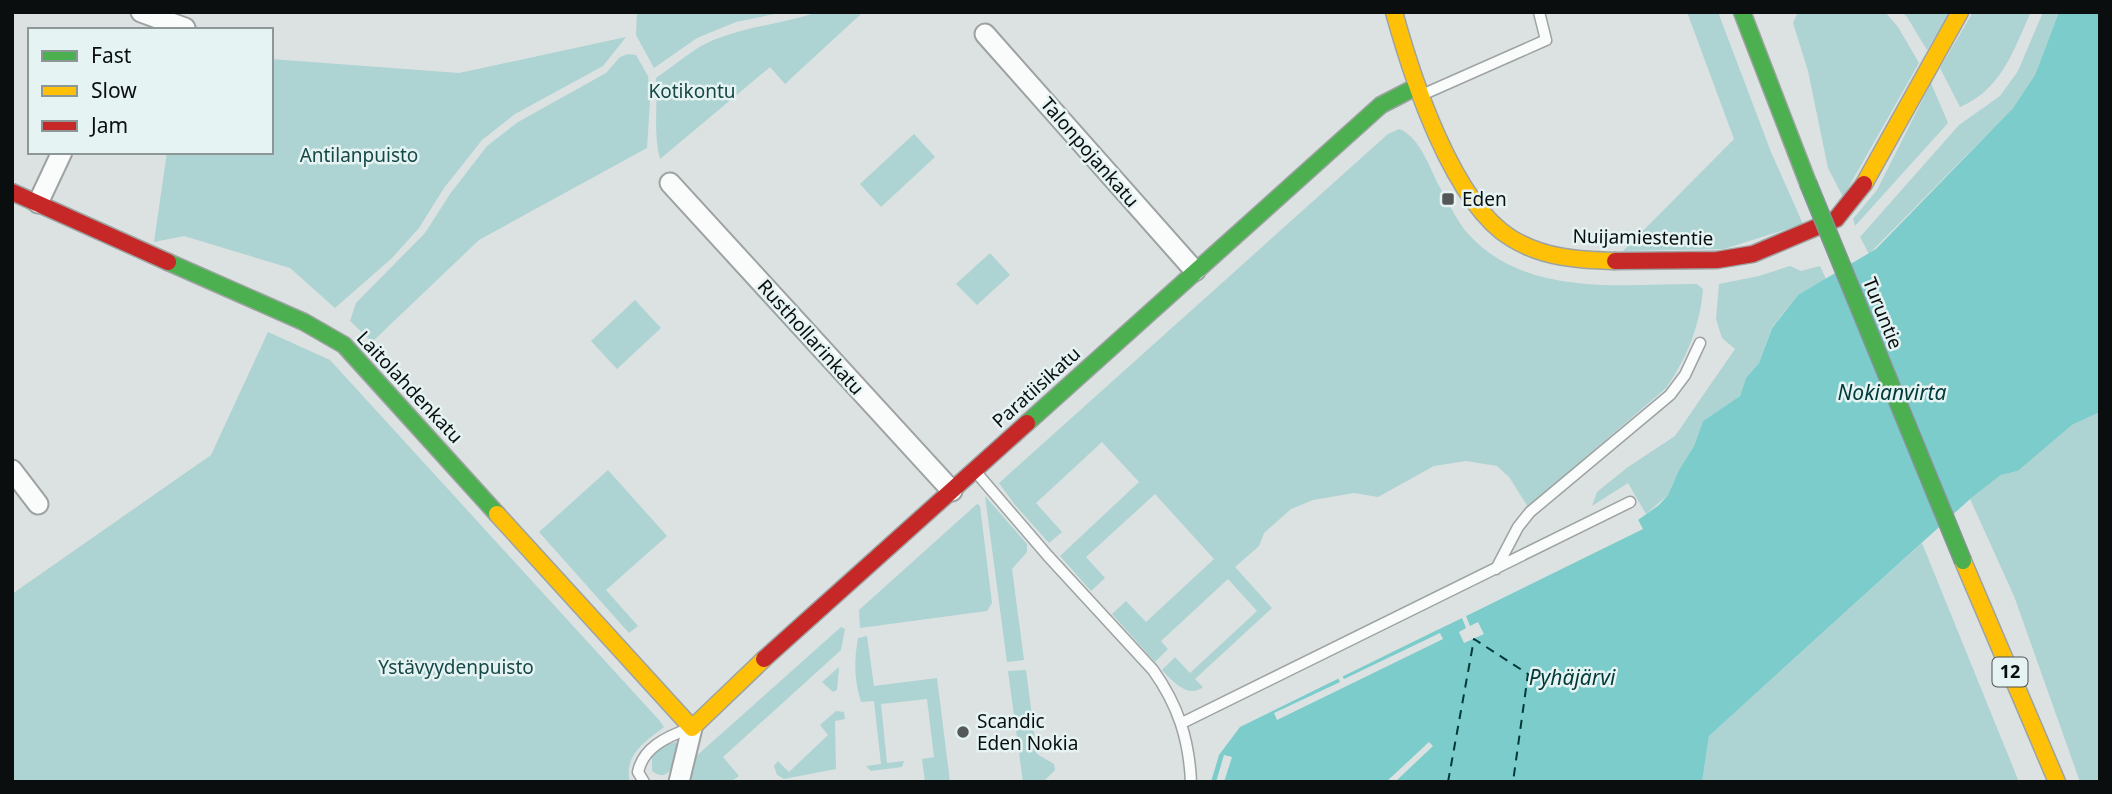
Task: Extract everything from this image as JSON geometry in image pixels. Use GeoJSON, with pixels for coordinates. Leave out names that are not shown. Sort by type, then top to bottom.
{"type":"FeatureCollection","features":[{"type":"Feature","properties":{"kind":"main road","name":"Nuijamiestentie"},"geometry":{"type":"LineString","coordinates":[[1394,12],[1418,91],[1473,201],[1491,222],[1512,239],[1548,254],[1577,260],[1672,262],[1717,260],[1764,250],[1836,219],[1867,180],[1961,12]]}},
{"type":"Feature","properties":{"kind":"main road","name":"Turuntie"},"geometry":{"type":"LineString","coordinates":[[1741,12],[1963,561],[2057,782]]}},
{"type":"Feature","properties":{"kind":"main road","name":"Paratiisikatu"},"geometry":{"type":"LineString","coordinates":[[692,728],[1381,105],[1418,91]]}},
{"type":"Feature","properties":{"kind":"main road","name":"Laitolahdenkatu"},"geometry":{"type":"LineString","coordinates":[[12,192],[304,322],[344,345],[692,728]]}},
{"type":"Feature","properties":{"kind":"street"},"geometry":{"type":"LineString","coordinates":[[141,12],[185,28]]}},
{"type":"Feature","properties":{"kind":"street","name":"Talonpojankatu"},"geometry":{"type":"LineString","coordinates":[[985,34],[1195,271]]}},
{"type":"Feature","properties":{"kind":"street"},"geometry":{"type":"LineString","coordinates":[[38,203],[60,154]]}},
{"type":"Feature","properties":{"kind":"street","name":"Rusthollarinkatu"},"geometry":{"type":"LineString","coordinates":[[670,183],[952,491]]}},
{"type":"Feature","properties":{"kind":"street"},"geometry":{"type":"LineString","coordinates":[[12,470],[38,504]]}},
{"type":"Feature","properties":{"kind":"street"},"geometry":{"type":"LineString","coordinates":[[679,782],[692,728]]}},
{"type":"Feature","properties":{"kind":"lane"},"geometry":{"type":"LineString","coordinates":[[1418,91],[1546,40],[1539,12]]}},
{"type":"Feature","properties":{"kind":"lane"},"geometry":{"type":"LineString","coordinates":[[1496,570],[1518,527],[1530,512],[1670,395],[1685,375],[1700,343]]}},
{"type":"Feature","properties":{"kind":"lane"},"geometry":{"type":"LineString","coordinates":[[974,471],[1153,670],[1175,704],[1182,723],[1187,740],[1191,782]]}},
{"type":"Feature","properties":{"kind":"lane"},"geometry":{"type":"LineString","coordinates":[[1182,723],[1630,502]]}},
{"type":"Feature","properties":{"kind":"lane"},"geometry":{"type":"LineString","coordinates":[[644,782],[638,772],[644,755],[661,741],[692,728]]}},
{"type":"Feature","properties":{"kind":"green space"},"geometry":{"type":"Polygon","coordinates":[[[637,12],[784,12],[736,22],[697,38],[654,68],[636,35],[637,12]]]}},
{"type":"Feature","properties":{"kind":"green space","name":"Kotikontu"},"geometry":{"type":"Polygon","coordinates":[[[818,12],[863,12],[785,84],[770,67],[660,159],[656,129],[656,78],[701,46],[715,40],[818,12]]]}},
{"type":"Feature","properties":{"kind":"green space"},"geometry":{"type":"Polygon","coordinates":[[[1687,12],[1718,12],[1771,152],[1803,224],[1724,249],[1623,251],[1734,139],[1687,12]]]}},
{"type":"Feature","properties":{"kind":"green space"},"geometry":{"type":"Polygon","coordinates":[[[1798,12],[1885,12],[1898,27],[1919,63],[1843,197],[1828,168],[1808,71],[1793,23],[1798,12]]]}},
{"type":"Feature","properties":{"kind":"green space"},"geometry":{"type":"Polygon","coordinates":[[[1902,12],[1950,12],[1927,50],[1902,12]]]}},
{"type":"Feature","properties":{"kind":"green space"},"geometry":{"type":"Polygon","coordinates":[[[1973,12],[2031,12],[2005,67],[1986,90],[1960,107],[1940,68],[1973,12]]]}},
{"type":"Feature","properties":{"kind":"green space"},"geometry":{"type":"Polygon","coordinates":[[[2043,12],[2059,12],[2035,75],[2013,108],[1869,254],[1860,237],[1959,125],[2000,96],[2018,71],[2043,12]]]}},
{"type":"Feature","properties":{"kind":"green space","name":"Antilanpuisto"},"geometry":{"type":"Polygon","coordinates":[[[626,37],[603,66],[515,114],[482,140],[444,188],[419,228],[392,258],[335,308],[290,268],[184,236],[154,242],[167,154],[273,154],[273,59],[459,73],[626,37]]]}},
{"type":"Feature","properties":{"kind":"green space"},"geometry":{"type":"Polygon","coordinates":[[[636,55],[648,76],[650,102],[647,148],[479,240],[372,342],[350,321],[356,303],[425,233],[450,194],[487,146],[518,122],[606,73],[620,57],[636,55]]]}},
{"type":"Feature","properties":{"kind":"green space"},"geometry":{"type":"Polygon","coordinates":[[[1931,83],[1948,123],[1855,226],[1853,219],[1877,190],[1931,83]]]}},
{"type":"Feature","properties":{"kind":"green space"},"geometry":{"type":"Polygon","coordinates":[[[1399,129],[1418,145],[1462,226],[1495,257],[1521,270],[1578,283],[1697,284],[1703,289],[1699,316],[1691,341],[1666,388],[1528,507],[1509,477],[1497,466],[1466,461],[1434,466],[1378,497],[1354,493],[1313,500],[1291,509],[1264,533],[1259,546],[1235,567],[1272,608],[1195,679],[1203,687],[1187,690],[1162,670],[1175,657],[1190,673],[1257,611],[1228,579],[1161,641],[1168,649],[1155,662],[1112,614],[1126,601],[1146,622],[1214,559],[1155,494],[1086,557],[1105,578],[1091,591],[1060,556],[1139,482],[1102,442],[1036,503],[1062,532],[1049,543],[999,483],[1388,134],[1399,129]]]}},
{"type":"Feature","properties":{"kind":"green space"},"geometry":{"type":"Polygon","coordinates":[[[914,134],[935,157],[881,207],[860,184],[914,134]]]}},
{"type":"Feature","properties":{"kind":"green space"},"geometry":{"type":"Polygon","coordinates":[[[990,253],[1010,275],[977,305],[956,284],[990,253]]]}},
{"type":"Feature","properties":{"kind":"green space"},"geometry":{"type":"Polygon","coordinates":[[[1790,266],[1801,271],[1820,266],[1826,279],[1798,295],[1772,327],[1759,363],[1746,378],[1740,396],[1703,421],[1694,446],[1668,495],[1646,514],[1628,483],[1592,506],[1597,492],[1628,467],[1675,436],[1735,349],[1722,338],[1716,319],[1719,284],[1790,266]]]}},
{"type":"Feature","properties":{"kind":"green space"},"geometry":{"type":"Polygon","coordinates":[[[635,300],[661,328],[617,369],[591,341],[635,300]]]}},
{"type":"Feature","properties":{"kind":"green space","name":"Ystävyydenpuisto"},"geometry":{"type":"Polygon","coordinates":[[[268,332],[330,360],[659,720],[664,727],[643,743],[633,756],[629,772],[630,782],[12,782],[12,594],[211,455],[268,332]]]}},
{"type":"Feature","properties":{"kind":"green space"},"geometry":{"type":"Polygon","coordinates":[[[2100,412],[2100,782],[2080,782],[2014,596],[1970,499],[2001,475],[2018,471],[2072,425],[2100,412]]]}},
{"type":"Feature","properties":{"kind":"green space"},"geometry":{"type":"Polygon","coordinates":[[[608,470],[667,536],[606,590],[638,626],[629,633],[539,532],[608,470]]]}},
{"type":"Feature","properties":{"kind":"green space"},"geometry":{"type":"Polygon","coordinates":[[[985,496],[1027,544],[1027,552],[1012,569],[1024,660],[1007,662],[985,496]]]}},
{"type":"Feature","properties":{"kind":"green space"},"geometry":{"type":"Polygon","coordinates":[[[977,504],[980,506],[992,603],[987,611],[860,628],[859,610],[977,504]]]}},
{"type":"Feature","properties":{"kind":"green space"},"geometry":{"type":"Polygon","coordinates":[[[1922,543],[2019,782],[1702,782],[1709,736],[1922,543]]]}},
{"type":"Feature","properties":{"kind":"green space"},"geometry":{"type":"Polygon","coordinates":[[[841,627],[845,629],[841,650],[723,757],[739,776],[730,782],[692,782],[690,778],[693,759],[841,627]]]}},
{"type":"Feature","properties":{"kind":"green space"},"geometry":{"type":"Polygon","coordinates":[[[867,636],[874,686],[937,678],[950,782],[925,782],[922,759],[934,757],[927,699],[881,704],[887,763],[904,761],[902,767],[871,771],[866,766],[881,764],[874,701],[861,702],[856,678],[858,638],[867,636]]]}},
{"type":"Feature","properties":{"kind":"green space"},"geometry":{"type":"Polygon","coordinates":[[[839,667],[837,690],[833,692],[822,682],[839,667]]]}},
{"type":"Feature","properties":{"kind":"green space"},"geometry":{"type":"Polygon","coordinates":[[[1026,670],[1037,754],[1054,764],[1055,770],[1043,782],[1023,782],[1008,671],[1026,670]]]}},
{"type":"Feature","properties":{"kind":"green space"},"geometry":{"type":"Polygon","coordinates":[[[836,711],[844,712],[845,719],[835,721],[836,769],[784,779],[777,775],[774,766],[778,761],[789,772],[828,735],[820,725],[836,711]]]}},
{"type":"Feature","properties":{"kind":"green space"},"geometry":{"type":"Polygon","coordinates":[[[676,742],[679,746],[668,773],[663,775],[652,771],[652,757],[665,745],[676,742]]]}},
{"type":"Feature","properties":{"kind":"water","name":"Nokianvirta"},"geometry":{"type":"Polygon","coordinates":[[[2059,12],[2100,12],[2100,412],[2072,425],[2018,471],[2001,475],[1970,499],[1709,736],[1702,782],[1211,782],[1219,755],[1240,727],[1642,529],[1638,520],[1668,495],[1694,446],[1703,421],[1740,396],[1746,378],[1759,363],[1772,328],[1798,295],[1876,249],[2013,108],[2035,75],[2059,12]]]}},
{"type":"Feature","properties":{"kind":"pier"},"geometry":{"type":"Polygon","coordinates":[[[1636,516],[1643,529],[1466,616],[1470,626],[1478,622],[1484,634],[1464,643],[1459,632],[1466,628],[1462,618],[1437,630],[1436,627],[1638,528],[1636,516]]]}},
{"type":"Feature","properties":{"kind":"pier"},"geometry":{"type":"Polygon","coordinates":[[[1440,633],[1443,639],[1277,720],[1274,713],[1340,682],[1336,674],[1340,672],[1344,679],[1440,633]]]}},
{"type":"Feature","properties":{"kind":"pier"},"geometry":{"type":"Polygon","coordinates":[[[1429,742],[1433,746],[1395,782],[1386,782],[1429,742]]]}},
{"type":"Feature","properties":{"kind":"pier"},"geometry":{"type":"Polygon","coordinates":[[[1224,755],[1232,757],[1224,782],[1216,782],[1224,755]]]}},
{"type":"Feature","properties":{"kind":"ferry route"},"geometry":{"type":"LineString","coordinates":[[1448,782],[1474,639],[1528,674],[1513,782]]}},
{"type":"Feature","properties":{"kind":"traffic: fast"},"geometry":{"type":"LineString","coordinates":[[1742,12],[1808,183]]}},
{"type":"Feature","properties":{"kind":"traffic: fast"},"geometry":{"type":"LineString","coordinates":[[1027,423],[1381,105],[1416,87]]}},
{"type":"Feature","properties":{"kind":"traffic: fast"},"geometry":{"type":"LineString","coordinates":[[1808,183],[1963,561]]}},
{"type":"Feature","properties":{"kind":"traffic: fast"},"geometry":{"type":"LineString","coordinates":[[168,262],[304,322],[344,345],[497,514]]}},
{"type":"Feature","properties":{"kind":"traffic: slow"},"geometry":{"type":"LineString","coordinates":[[1394,12],[1423,103],[1437,136],[1470,197],[1490,221],[1523,245],[1548,254],[1575,259],[1615,261]]}},
{"type":"Feature","properties":{"kind":"traffic: slow"},"geometry":{"type":"LineString","coordinates":[[1864,184],[1960,12]]}},
{"type":"Feature","properties":{"kind":"traffic: slow"},"geometry":{"type":"LineString","coordinates":[[497,514],[692,728],[764,659]]}},
{"type":"Feature","properties":{"kind":"traffic: slow"},"geometry":{"type":"LineString","coordinates":[[1963,561],[2057,782]]}},
{"type":"Feature","properties":{"kind":"traffic: jam"},"geometry":{"type":"LineString","coordinates":[[1615,261],[1717,260],[1753,254],[1836,219],[1864,184]]}},
{"type":"Feature","properties":{"kind":"traffic: jam"},"geometry":{"type":"LineString","coordinates":[[12,192],[168,262]]}},
{"type":"Feature","properties":{"kind":"traffic: jam"},"geometry":{"type":"LineString","coordinates":[[764,659],[1027,423]]}},
{"type":"Feature","properties":{"kind":"place","name":"Eden"},"geometry":{"type":"Point","coordinates":[1448,199]}},
{"type":"Feature","properties":{"kind":"place","name":"Scandic Eden Nokia"},"geometry":{"type":"Point","coordinates":[963,732]}},
{"type":"Feature","properties":{"kind":"water label","name":"Pyhäjärvi"},"geometry":{"type":"Point","coordinates":[1572,678]}}]}
